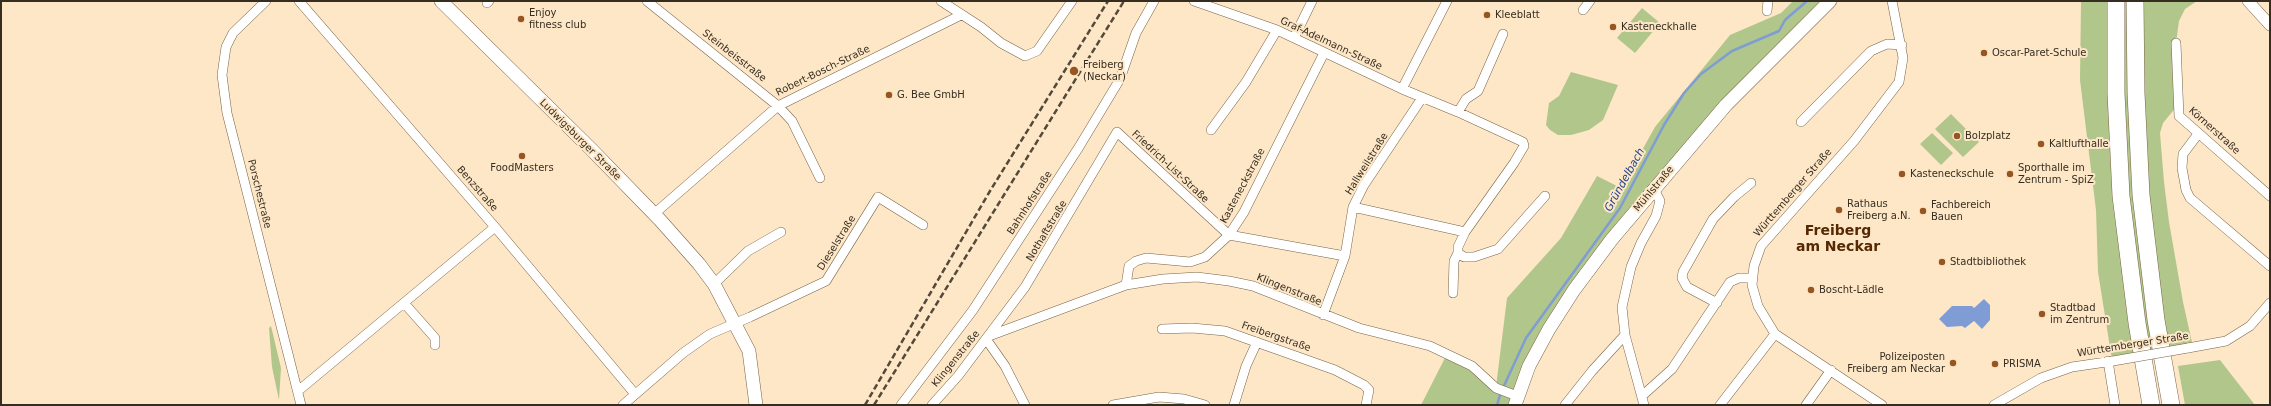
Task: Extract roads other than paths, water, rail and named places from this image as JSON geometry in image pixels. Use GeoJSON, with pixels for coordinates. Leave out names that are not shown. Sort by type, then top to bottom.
{"type":"FeatureCollection","features":[{"type":"Feature","properties":{"kind":"highway"},"geometry":{"type":"LineString","coordinates":[[2116,1],[2116,93],[2121,196],[2137,324],[2151,405]]}},
{"type":"Feature","properties":{"kind":"highway"},"geometry":{"type":"LineString","coordinates":[[2135,1],[2136,93],[2141,195],[2156,320],[2171,405]]}},
{"type":"Feature","properties":{"kind":"main road","name":"Ludwigsburger Straße"},"geometry":{"type":"LineString","coordinates":[[441,1],[654,214],[699,264],[714,284],[749,351],[756,405]]}},
{"type":"Feature","properties":{"kind":"main road","name":"Mühlstraße"},"geometry":{"type":"LineString","coordinates":[[1514,398],[1537,349],[1574,290],[1654,189],[1726,105],[1830,1]]}},
{"type":"Feature","properties":{"kind":"street","name":"Porschestraße"},"geometry":{"type":"LineString","coordinates":[[266,1],[233,33],[226,47],[222,76],[228,119],[301,405]]}},
{"type":"Feature","properties":{"kind":"street","name":"Benzstraße"},"geometry":{"type":"LineString","coordinates":[[299,1],[495,227],[635,394]]}},
{"type":"Feature","properties":{"kind":"street","name":"Steinbeisstraße"},"geometry":{"type":"LineString","coordinates":[[647,1],[778,106],[792,121],[820,178]]}},
{"type":"Feature","properties":{"kind":"street"},"geometry":{"type":"LineString","coordinates":[[941,1],[981,27],[1015,52],[1025,56],[1037,52],[1072,1]]}},
{"type":"Feature","properties":{"kind":"street","name":"Bahnhofstraße"},"geometry":{"type":"LineString","coordinates":[[901,405],[971,313],[1079,147],[1120,80],[1136,33],[1154,1]]}},
{"type":"Feature","properties":{"kind":"street","name":"Graf-Adelmann-Straße"},"geometry":{"type":"LineString","coordinates":[[1194,1],[1277,30],[1402,89],[1458,112],[1523,142],[1524,146],[1503,181],[1465,232]]}},
{"type":"Feature","properties":{"kind":"street"},"geometry":{"type":"LineString","coordinates":[[1294,38],[1312,1]]}},
{"type":"Feature","properties":{"kind":"street"},"geometry":{"type":"LineString","coordinates":[[1402,89],[1447,1]]}},
{"type":"Feature","properties":{"kind":"street"},"geometry":{"type":"LineString","coordinates":[[1583,10],[1590,1]]}},
{"type":"Feature","properties":{"kind":"street"},"geometry":{"type":"LineString","coordinates":[[1767,11],[1768,1]]}},
{"type":"Feature","properties":{"kind":"street","name":"Württemberger Straße"},"geometry":{"type":"LineString","coordinates":[[1882,405],[1776,334],[1758,306],[1754,295],[1752,278],[1761,246],[1854,141],[1894,91],[1902,72],[1902,45],[1892,1]]}},
{"type":"Feature","properties":{"kind":"street"},"geometry":{"type":"LineString","coordinates":[[2248,1],[2270,24]]}},
{"type":"Feature","properties":{"kind":"street","name":"Robert-Bosch-Straße"},"geometry":{"type":"LineString","coordinates":[[654,214],[778,106],[961,15]]}},
{"type":"Feature","properties":{"kind":"street"},"geometry":{"type":"LineString","coordinates":[[1211,130],[1246,82],[1277,30]]}},
{"type":"Feature","properties":{"kind":"street"},"geometry":{"type":"LineString","coordinates":[[1458,112],[1466,99],[1478,91],[1503,34]]}},
{"type":"Feature","properties":{"kind":"street","name":"Körnerstraße"},"geometry":{"type":"LineString","coordinates":[[2176,43],[2179,116],[2270,196]]}},
{"type":"Feature","properties":{"kind":"street"},"geometry":{"type":"LineString","coordinates":[[1801,122],[1871,51],[1887,44],[1902,45]]}},
{"type":"Feature","properties":{"kind":"street","name":"Kasteneckstraße"},"geometry":{"type":"LineString","coordinates":[[1126,285],[1129,266],[1136,261],[1146,258],[1190,262],[1205,257],[1229,235],[1244,212],[1324,53]]}},
{"type":"Feature","properties":{"kind":"street","name":"Hallweilstraße"},"geometry":{"type":"LineString","coordinates":[[1323,316],[1345,256],[1353,207],[1364,185],[1422,98]]}},
{"type":"Feature","properties":{"kind":"street","name":"Friedrich-List-Straße"},"geometry":{"type":"LineString","coordinates":[[1117,132],[1229,235]]}},
{"type":"Feature","properties":{"kind":"street","name":"Nothaftstraße"},"geometry":{"type":"LineString","coordinates":[[987,338],[1025,287],[1117,132]]}},
{"type":"Feature","properties":{"kind":"street"},"geometry":{"type":"LineString","coordinates":[[2198,134],[2182,154],[2182,168],[2186,190],[2190,198],[2270,266]]}},
{"type":"Feature","properties":{"kind":"street"},"geometry":{"type":"LineString","coordinates":[[1717,303],[1687,287],[1682,278],[1683,272],[1713,219],[1734,197],[1751,183]]}},
{"type":"Feature","properties":{"kind":"street"},"geometry":{"type":"LineString","coordinates":[[1643,400],[1625,335],[1622,307],[1625,287],[1641,243],[1656,216],[1660,201],[1654,189]]}},
{"type":"Feature","properties":{"kind":"street"},"geometry":{"type":"LineString","coordinates":[[1458,253],[1464,257],[1474,257],[1498,249],[1545,196]]}},
{"type":"Feature","properties":{"kind":"street","name":"Dieselstraße"},"geometry":{"type":"LineString","coordinates":[[735,322],[826,281],[878,197],[923,225]]}},
{"type":"Feature","properties":{"kind":"street"},"geometry":{"type":"LineString","coordinates":[[1353,207],[1465,232],[1458,247],[1458,253],[1454,261],[1453,293]]}},
{"type":"Feature","properties":{"kind":"street"},"geometry":{"type":"LineString","coordinates":[[298,391],[495,227]]}},
{"type":"Feature","properties":{"kind":"street"},"geometry":{"type":"LineString","coordinates":[[714,284],[748,251],[781,232]]}},
{"type":"Feature","properties":{"kind":"street"},"geometry":{"type":"LineString","coordinates":[[1229,235],[1345,256]]}},
{"type":"Feature","properties":{"kind":"street","name":"Klingenstraße"},"geometry":{"type":"LineString","coordinates":[[932,405],[958,376],[987,338],[1126,285],[1164,279],[1197,277],[1253,286],[1323,316],[1359,328],[1430,346],[1472,366],[1496,388],[1514,398]]}},
{"type":"Feature","properties":{"kind":"street"},"geometry":{"type":"LineString","coordinates":[[1643,400],[1672,369],[1730,282],[1739,278],[1752,278]]}},
{"type":"Feature","properties":{"kind":"street"},"geometry":{"type":"LineString","coordinates":[[404,303],[435,338],[435,345]]}},
{"type":"Feature","properties":{"kind":"street","name":"Württemberger Straße"},"geometry":{"type":"LineString","coordinates":[[1994,405],[2041,378],[2072,367],[2226,341],[2267,314],[2270,303]]}},
{"type":"Feature","properties":{"kind":"street"},"geometry":{"type":"LineString","coordinates":[[623,405],[696,343],[735,322]]}},
{"type":"Feature","properties":{"kind":"street","name":"Freibergstraße"},"geometry":{"type":"LineString","coordinates":[[1162,329],[1192,328],[1225,331],[1257,342],[1350,377],[1364,385],[1369,390],[1367,401]]}},
{"type":"Feature","properties":{"kind":"street"},"geometry":{"type":"LineString","coordinates":[[1720,405],[1776,334]]}},
{"type":"Feature","properties":{"kind":"street"},"geometry":{"type":"LineString","coordinates":[[1565,405],[1592,371],[1625,335]]}},
{"type":"Feature","properties":{"kind":"street"},"geometry":{"type":"LineString","coordinates":[[987,338],[1005,366],[1025,405]]}},
{"type":"Feature","properties":{"kind":"street"},"geometry":{"type":"LineString","coordinates":[[1234,405],[1246,366],[1257,342]]}},
{"type":"Feature","properties":{"kind":"street"},"geometry":{"type":"LineString","coordinates":[[2111,361],[2115,405]]}},
{"type":"Feature","properties":{"kind":"street"},"geometry":{"type":"LineString","coordinates":[[1806,405],[1831,370]]}},
{"type":"Feature","properties":{"kind":"street"},"geometry":{"type":"LineString","coordinates":[[1113,405],[1159,397],[1184,399],[1205,405]]}},
{"type":"Feature","properties":{"kind":"water"},"geometry":{"type":"Polygon","coordinates":[[[1984,299],[1990,305],[1990,320],[1982,329],[1974,321],[1965,328],[1962,326],[1947,327],[1939,319],[1952,306],[1972,306],[1974,308],[1984,299]]]}},
{"type":"Feature","properties":{"kind":"waterway","name":"Gründelbach"},"geometry":{"type":"LineString","coordinates":[[1503,388],[1526,338],[1620,208],[1664,125],[1684,93],[1701,74],[1732,51],[1779,31],[1785,20],[1807,1]]}},
{"type":"Feature","properties":{"kind":"waterway","name":"Gründelbach"},"geometry":{"type":"LineString","coordinates":[[1497,405],[1501,392]]}},
{"type":"Feature","properties":{"kind":"railway"},"geometry":{"type":"LineString","coordinates":[[865,405],[990,191],[1108,1]]}},
{"type":"Feature","properties":{"kind":"railway"},"geometry":{"type":"LineString","coordinates":[[874,405],[1124,1]]}},
{"type":"Feature","properties":{"kind":"place","name":"Kleeblatt"},"geometry":{"type":"Point","coordinates":[1487,15]}},
{"type":"Feature","properties":{"kind":"place","name":"Enjoy fitness club"},"geometry":{"type":"Point","coordinates":[521,19]}},
{"type":"Feature","properties":{"kind":"place","name":"Kasteneckhalle"},"geometry":{"type":"Point","coordinates":[1613,27]}},
{"type":"Feature","properties":{"kind":"place","name":"Oscar-Paret-Schule"},"geometry":{"type":"Point","coordinates":[1984,53]}},
{"type":"Feature","properties":{"kind":"place","name":"Freiberg (Neckar)"},"geometry":{"type":"Point","coordinates":[1074,71]}},
{"type":"Feature","properties":{"kind":"place","name":"G. Bee GmbH"},"geometry":{"type":"Point","coordinates":[889,95]}},
{"type":"Feature","properties":{"kind":"place","name":"Bolzplatz"},"geometry":{"type":"Point","coordinates":[1957,136]}},
{"type":"Feature","properties":{"kind":"place","name":"Kaltlufthalle"},"geometry":{"type":"Point","coordinates":[2041,144]}},
{"type":"Feature","properties":{"kind":"place","name":"FoodMasters"},"geometry":{"type":"Point","coordinates":[522,156]}},
{"type":"Feature","properties":{"kind":"place","name":"Kasteneckschule"},"geometry":{"type":"Point","coordinates":[1902,174]}},
{"type":"Feature","properties":{"kind":"place","name":"Sporthalle im Zentrum - SpiZ"},"geometry":{"type":"Point","coordinates":[2010,174]}},
{"type":"Feature","properties":{"kind":"place","name":"Rathaus Freiberg a.N."},"geometry":{"type":"Point","coordinates":[1839,210]}},
{"type":"Feature","properties":{"kind":"place","name":"Fachbereich Bauen"},"geometry":{"type":"Point","coordinates":[1923,211]}},
{"type":"Feature","properties":{"kind":"place","name":"Stadtbibliothek"},"geometry":{"type":"Point","coordinates":[1942,262]}},
{"type":"Feature","properties":{"kind":"place","name":"Boscht-Lädle"},"geometry":{"type":"Point","coordinates":[1811,290]}},
{"type":"Feature","properties":{"kind":"place","name":"Stadtbad im Zentrum"},"geometry":{"type":"Point","coordinates":[2042,314]}},
{"type":"Feature","properties":{"kind":"place","name":"Polizeiposten Freiberg am Neckar"},"geometry":{"type":"Point","coordinates":[1953,363]}},
{"type":"Feature","properties":{"kind":"place","name":"PRISMA"},"geometry":{"type":"Point","coordinates":[1995,364]}},
{"type":"Feature","properties":{"kind":"district","name":"Freiberg am Neckar"},"geometry":{"type":"Point","coordinates":[1838,240]}}]}
